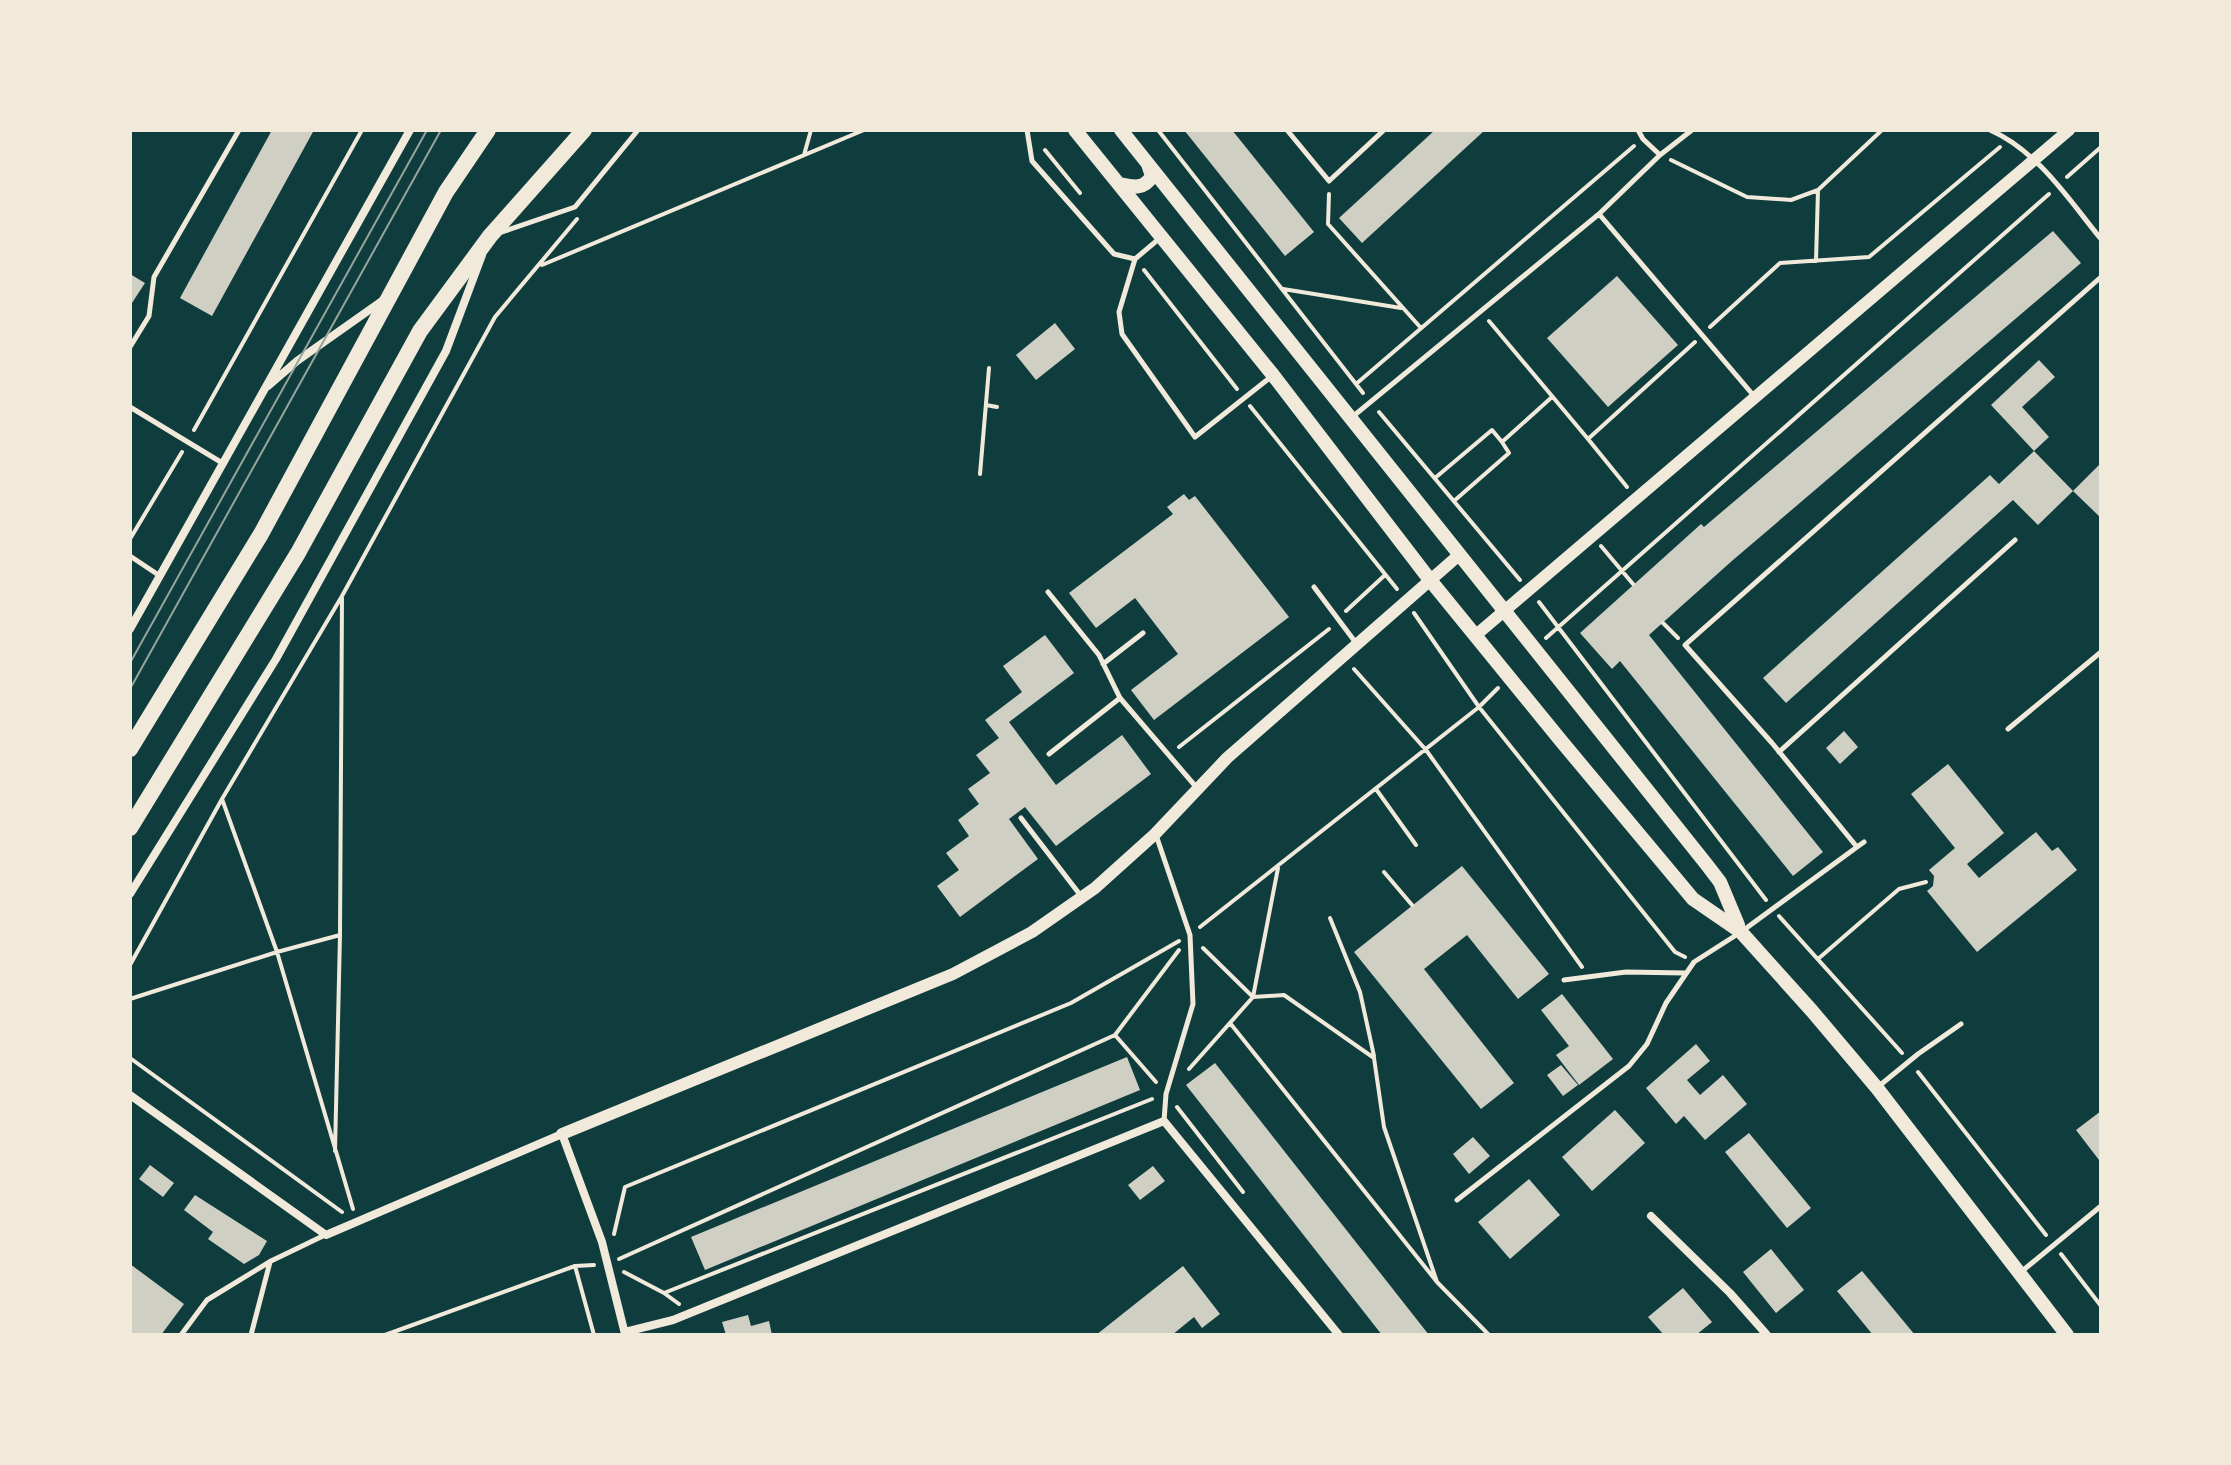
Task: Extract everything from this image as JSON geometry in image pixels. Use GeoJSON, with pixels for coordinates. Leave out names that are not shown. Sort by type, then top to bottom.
{"type":"FeatureCollection","features":[{"type":"Feature","properties":{"kind":"main road"},"geometry":{"type":"LineString","coordinates":[[130,749],[261,534],[446,192],[488,130]]}},
{"type":"Feature","properties":{"kind":"main road"},"geometry":{"type":"LineString","coordinates":[[130,828],[298,553],[420,331],[490,236],[584,130]]}},
{"type":"Feature","properties":{"kind":"main road"},"geometry":{"type":"LineString","coordinates":[[1075,130],[1273,375],[1430,580],[1509,676],[1693,899],[1741,932],[1877,1088],[2067,1335]]}},
{"type":"Feature","properties":{"kind":"main road"},"geometry":{"type":"LineString","coordinates":[[1121,130],[1720,882],[1741,932]]}},
{"type":"Feature","properties":{"kind":"main road"},"geometry":{"type":"LineString","coordinates":[[1119,184],[1137,188],[1147,184],[1152,176],[1148,162]]}},
{"type":"Feature","properties":{"kind":"street"},"geometry":{"type":"LineString","coordinates":[[130,629],[410,130]]}},
{"type":"Feature","properties":{"kind":"street"},"geometry":{"type":"LineString","coordinates":[[1476,635],[2069,130]]}},
{"type":"Feature","properties":{"kind":"street"},"geometry":{"type":"LineString","coordinates":[[130,894],[276,659],[446,351],[490,236]]}},
{"type":"Feature","properties":{"kind":"street"},"geometry":{"type":"LineString","coordinates":[[264,390],[297,361],[392,294]]}},
{"type":"Feature","properties":{"kind":"street"},"geometry":{"type":"LineString","coordinates":[[130,1095],[326,1235],[357,1223],[562,1134],[953,974],[1032,932],[1082,897],[1155,834],[1227,758],[1459,555]]}},
{"type":"Feature","properties":{"kind":"street"},"geometry":{"type":"LineString","coordinates":[[562,1134],[608,1263],[625,1334],[673,1320],[1164,1121],[1339,1335]]}},
{"type":"Feature","properties":{"kind":"street"},"geometry":{"type":"LineString","coordinates":[[1651,1216],[1730,1293],[1767,1335]]}},
{"type":"Feature","properties":{"kind":"lane"},"geometry":{"type":"LineString","coordinates":[[130,347],[149,316],[154,277],[239,130]]}},
{"type":"Feature","properties":{"kind":"lane"},"geometry":{"type":"LineString","coordinates":[[490,236],[575,207],[638,130]]}},
{"type":"Feature","properties":{"kind":"lane"},"geometry":{"type":"LineString","coordinates":[[1027,130],[1032,161],[1114,254],[1135,259]]}},
{"type":"Feature","properties":{"kind":"lane"},"geometry":{"type":"LineString","coordinates":[[1287,130],[1329,181],[1384,130]]}},
{"type":"Feature","properties":{"kind":"lane"},"geometry":{"type":"LineString","coordinates":[[1638,130],[1660,155]]}},
{"type":"Feature","properties":{"kind":"lane"},"geometry":{"type":"LineString","coordinates":[[1351,418],[1599,214],[1660,155],[1692,130]]}},
{"type":"Feature","properties":{"kind":"lane"},"geometry":{"type":"LineString","coordinates":[[1990,130],[2010,139],[2033,160],[2101,239]]}},
{"type":"Feature","properties":{"kind":"lane"},"geometry":{"type":"LineString","coordinates":[[1599,214],[1755,397]]}},
{"type":"Feature","properties":{"kind":"lane"},"geometry":{"type":"LineString","coordinates":[[1161,238],[1135,259],[1119,312],[1122,334],[1195,437],[1273,375]]}},
{"type":"Feature","properties":{"kind":"lane"},"geometry":{"type":"LineString","coordinates":[[1857,847],[1685,645],[2101,277]]}},
{"type":"Feature","properties":{"kind":"lane"},"geometry":{"type":"LineString","coordinates":[[130,407],[224,464]]}},
{"type":"Feature","properties":{"kind":"lane"},"geometry":{"type":"LineString","coordinates":[[1779,752],[2015,540]]}},
{"type":"Feature","properties":{"kind":"lane"},"geometry":{"type":"LineString","coordinates":[[130,556],[160,576]]}},
{"type":"Feature","properties":{"kind":"lane"},"geometry":{"type":"LineString","coordinates":[[1314,587],[1357,644]]}},
{"type":"Feature","properties":{"kind":"lane"},"geometry":{"type":"LineString","coordinates":[[1048,592],[1103,664],[1120,698],[1197,789]]}},
{"type":"Feature","properties":{"kind":"lane"},"geometry":{"type":"LineString","coordinates":[[1103,664],[1143,633]]}},
{"type":"Feature","properties":{"kind":"lane"},"geometry":{"type":"LineString","coordinates":[[2008,729],[2101,652]]}},
{"type":"Feature","properties":{"kind":"lane"},"geometry":{"type":"LineString","coordinates":[[1049,754],[1120,698]]}},
{"type":"Feature","properties":{"kind":"lane"},"geometry":{"type":"LineString","coordinates":[[1021,818],[1082,897]]}},
{"type":"Feature","properties":{"kind":"lane"},"geometry":{"type":"LineString","coordinates":[[1155,834],[1190,935],[1193,1004],[1166,1094],[1164,1121]]}},
{"type":"Feature","properties":{"kind":"lane"},"geometry":{"type":"LineString","coordinates":[[1457,1200],[1629,1066],[1647,1044],[1666,1003],[1694,962],[1773,910],[1864,842]]}},
{"type":"Feature","properties":{"kind":"lane"},"geometry":{"type":"LineString","coordinates":[[1564,980],[1626,972],[1686,973]]}},
{"type":"Feature","properties":{"kind":"lane"},"geometry":{"type":"LineString","coordinates":[[1877,1088],[1961,1024]]}},
{"type":"Feature","properties":{"kind":"lane"},"geometry":{"type":"LineString","coordinates":[[2020,1273],[2101,1206]]}},
{"type":"Feature","properties":{"kind":"lane"},"geometry":{"type":"LineString","coordinates":[[181,1335],[207,1300],[271,1261],[326,1235]]}},
{"type":"Feature","properties":{"kind":"lane"},"geometry":{"type":"LineString","coordinates":[[251,1335],[271,1261]]}},
{"type":"Feature","properties":{"kind":"path"},"geometry":{"type":"LineString","coordinates":[[130,539],[362,130]]}},
{"type":"Feature","properties":{"kind":"path"},"geometry":{"type":"LineString","coordinates":[[804,156],[811,130]]}},
{"type":"Feature","properties":{"kind":"path"},"geometry":{"type":"LineString","coordinates":[[540,265],[864,130]]}},
{"type":"Feature","properties":{"kind":"path"},"geometry":{"type":"LineString","coordinates":[[1158,130],[1356,384],[1558,625],[1773,910],[1910,1062],[2101,1306]]}},
{"type":"Feature","properties":{"kind":"path"},"geometry":{"type":"LineString","coordinates":[[1660,155],[1747,197],[1791,200],[1818,190],[1882,130]]}},
{"type":"Feature","properties":{"kind":"path"},"geometry":{"type":"LineString","coordinates":[[1356,384],[1643,139]]}},
{"type":"Feature","properties":{"kind":"path"},"geometry":{"type":"LineString","coordinates":[[1588,439],[1780,263],[1869,257],[2010,139]]}},
{"type":"Feature","properties":{"kind":"path"},"geometry":{"type":"LineString","coordinates":[[1038,142],[1086,200]]}},
{"type":"Feature","properties":{"kind":"path"},"geometry":{"type":"LineString","coordinates":[[1534,650],[1621,569],[2101,147]]}},
{"type":"Feature","properties":{"kind":"path"},"geometry":{"type":"LineString","coordinates":[[1329,181],[1328,224],[1421,328]]}},
{"type":"Feature","properties":{"kind":"path"},"geometry":{"type":"LineString","coordinates":[[1816,261],[1818,190]]}},
{"type":"Feature","properties":{"kind":"path"},"geometry":{"type":"LineString","coordinates":[[130,965],[222,799],[342,596],[495,317],[579,216]]}},
{"type":"Feature","properties":{"kind":"path"},"geometry":{"type":"LineString","coordinates":[[1135,259],[1405,600],[1479,707],[1675,952],[1694,962]]}},
{"type":"Feature","properties":{"kind":"path"},"geometry":{"type":"LineString","coordinates":[[1282,289],[1404,308]]}},
{"type":"Feature","properties":{"kind":"path"},"geometry":{"type":"LineString","coordinates":[[1480,311],[1636,498]]}},
{"type":"Feature","properties":{"kind":"path"},"geometry":{"type":"LineString","coordinates":[[980,474],[989,368]]}},
{"type":"Feature","properties":{"kind":"path"},"geometry":{"type":"LineString","coordinates":[[1502,442],[1552,397]]}},
{"type":"Feature","properties":{"kind":"path"},"geometry":{"type":"LineString","coordinates":[[986,405],[997,407]]}},
{"type":"Feature","properties":{"kind":"path"},"geometry":{"type":"LineString","coordinates":[[1435,478],[1492,430],[1502,442],[1509,453],[1454,501]]}},
{"type":"Feature","properties":{"kind":"path"},"geometry":{"type":"LineString","coordinates":[[1592,535],[1633,584]]}},
{"type":"Feature","properties":{"kind":"path"},"geometry":{"type":"LineString","coordinates":[[1169,755],[1328,632],[1337,618],[1385,575]]}},
{"type":"Feature","properties":{"kind":"path"},"geometry":{"type":"LineString","coordinates":[[335,1151],[342,596]]}},
{"type":"Feature","properties":{"kind":"path"},"geometry":{"type":"LineString","coordinates":[[1663,623],[1685,645]]}},
{"type":"Feature","properties":{"kind":"path"},"geometry":{"type":"LineString","coordinates":[[1344,658],[1426,750],[1587,976]]}},
{"type":"Feature","properties":{"kind":"path"},"geometry":{"type":"LineString","coordinates":[[608,1263],[625,1187],[1071,1003],[1190,935],[1479,707],[1509,676]]}},
{"type":"Feature","properties":{"kind":"path"},"geometry":{"type":"LineString","coordinates":[[1376,789],[1416,845]]}},
{"type":"Feature","properties":{"kind":"path"},"geometry":{"type":"LineString","coordinates":[[222,799],[277,952],[357,1223]]}},
{"type":"Feature","properties":{"kind":"path"},"geometry":{"type":"LineString","coordinates":[[1187,1070],[1253,997],[1278,866]]}},
{"type":"Feature","properties":{"kind":"path"},"geometry":{"type":"LineString","coordinates":[[1384,872],[1412,905]]}},
{"type":"Feature","properties":{"kind":"path"},"geometry":{"type":"LineString","coordinates":[[1818,959],[1899,889],[1926,882]]}},
{"type":"Feature","properties":{"kind":"path"},"geometry":{"type":"LineString","coordinates":[[1330,918],[1360,992],[1384,1127],[1437,1282]]}},
{"type":"Feature","properties":{"kind":"path"},"geometry":{"type":"LineString","coordinates":[[130,999],[340,935]]}},
{"type":"Feature","properties":{"kind":"path"},"geometry":{"type":"LineString","coordinates":[[1190,935],[1253,997],[1284,995],[1374,1058]]}},
{"type":"Feature","properties":{"kind":"path"},"geometry":{"type":"LineString","coordinates":[[385,1335],[575,1266],[608,1263],[1115,1035],[1190,935]]}},
{"type":"Feature","properties":{"kind":"path"},"geometry":{"type":"LineString","coordinates":[[1229,1023],[1437,1282],[1489,1335]]}},
{"type":"Feature","properties":{"kind":"path"},"geometry":{"type":"LineString","coordinates":[[664,1293],[1166,1094],[1115,1035]]}},
{"type":"Feature","properties":{"kind":"path"},"geometry":{"type":"LineString","coordinates":[[130,1058],[357,1223]]}},
{"type":"Feature","properties":{"kind":"path"},"geometry":{"type":"LineString","coordinates":[[608,1263],[664,1293],[690,1312]]}},
{"type":"Feature","properties":{"kind":"path"},"geometry":{"type":"LineString","coordinates":[[575,1266],[594,1335]]}},
{"type":"Feature","properties":{"kind":"building"},"geometry":{"type":"Polygon","coordinates":[[[272,130],[314,130],[212,316],[180,298],[272,130]]]}},
{"type":"Feature","properties":{"kind":"building"},"geometry":{"type":"Polygon","coordinates":[[[1184,130],[1232,130],[1314,232],[1285,256],[1184,130]]]}},
{"type":"Feature","properties":{"kind":"building"},"geometry":{"type":"Polygon","coordinates":[[[1435,130],[1485,130],[1362,243],[1339,218],[1435,130]]]}},
{"type":"Feature","properties":{"kind":"building"},"geometry":{"type":"Polygon","coordinates":[[[2053,231],[2081,263],[1649,635],[1823,852],[1793,876],[1620,661],[1612,669],[1580,633],[1701,524],[1704,527],[2053,231]]]}},
{"type":"Feature","properties":{"kind":"building"},"geometry":{"type":"Polygon","coordinates":[[[130,274],[145,283],[130,306],[130,274]]]}},
{"type":"Feature","properties":{"kind":"building"},"geometry":{"type":"Polygon","coordinates":[[[1617,276],[1678,345],[1608,407],[1547,338],[1617,276]]]}},
{"type":"Feature","properties":{"kind":"building"},"geometry":{"type":"Polygon","coordinates":[[[1055,323],[1075,349],[1036,380],[1016,355],[1055,323]]]}},
{"type":"Feature","properties":{"kind":"building"},"geometry":{"type":"Polygon","coordinates":[[[2039,360],[2055,377],[2022,407],[2049,437],[2034,451],[1991,405],[2039,360]]]}},
{"type":"Feature","properties":{"kind":"building"},"geometry":{"type":"Polygon","coordinates":[[[2034,451],[2073,491],[2038,525],[2013,500],[1786,703],[1763,678],[1990,475],[1999,484],[2034,451]]]}},
{"type":"Feature","properties":{"kind":"building"},"geometry":{"type":"Polygon","coordinates":[[[2101,465],[2101,518],[2073,491],[2101,465]]]}},
{"type":"Feature","properties":{"kind":"building"},"geometry":{"type":"Polygon","coordinates":[[[1184,494],[1189,500],[1195,496],[1289,617],[1154,720],[1131,690],[1178,654],[1135,598],[1096,628],[1069,593],[1173,514],[1167,507],[1184,494]]]}},
{"type":"Feature","properties":{"kind":"building"},"geometry":{"type":"Polygon","coordinates":[[[1045,635],[1074,673],[1009,722],[1056,785],[1122,735],[1151,774],[1056,846],[1025,807],[1009,819],[1038,859],[960,917],[937,886],[959,870],[946,853],[969,836],[958,820],[979,804],[968,789],[990,773],[976,755],[999,738],[985,720],[1022,692],[1003,666],[1045,635]]]}},
{"type":"Feature","properties":{"kind":"building"},"geometry":{"type":"Polygon","coordinates":[[[1844,731],[1858,747],[1840,764],[1826,748],[1844,731]]]}},
{"type":"Feature","properties":{"kind":"building"},"geometry":{"type":"Polygon","coordinates":[[[1948,764],[2004,833],[1967,864],[1979,878],[2036,832],[2052,851],[2058,847],[2077,870],[1977,952],[1927,891],[1933,886],[1934,876],[1929,870],[1955,848],[1911,794],[1948,764]]]}},
{"type":"Feature","properties":{"kind":"building"},"geometry":{"type":"Polygon","coordinates":[[[1462,866],[1549,974],[1518,999],[1467,935],[1424,969],[1514,1083],[1481,1109],[1354,952],[1462,866]]]}},
{"type":"Feature","properties":{"kind":"building"},"geometry":{"type":"Polygon","coordinates":[[[1562,994],[1613,1059],[1579,1085],[1556,1055],[1569,1046],[1541,1010],[1562,994]]]}},
{"type":"Feature","properties":{"kind":"building"},"geometry":{"type":"Polygon","coordinates":[[[1696,1044],[1710,1061],[1687,1080],[1700,1095],[1723,1075],[1747,1104],[1705,1140],[1684,1116],[1676,1124],[1646,1088],[1696,1044]]]}},
{"type":"Feature","properties":{"kind":"building"},"geometry":{"type":"Polygon","coordinates":[[[1127,1057],[1140,1090],[705,1270],[691,1237],[1127,1057]]]}},
{"type":"Feature","properties":{"kind":"building"},"geometry":{"type":"Polygon","coordinates":[[[1215,1063],[1429,1335],[1382,1335],[1186,1085],[1215,1063]]]}},
{"type":"Feature","properties":{"kind":"building"},"geometry":{"type":"Polygon","coordinates":[[[1561,1065],[1578,1085],[1563,1096],[1547,1075],[1561,1065]]]}},
{"type":"Feature","properties":{"kind":"building"},"geometry":{"type":"Polygon","coordinates":[[[1615,1110],[1645,1143],[1592,1191],[1562,1157],[1615,1110]]]}},
{"type":"Feature","properties":{"kind":"building"},"geometry":{"type":"Polygon","coordinates":[[[2101,1111],[2101,1158],[2099,1160],[2076,1130],[2101,1111]]]}},
{"type":"Feature","properties":{"kind":"building"},"geometry":{"type":"Polygon","coordinates":[[[1749,1133],[1811,1208],[1787,1228],[1725,1152],[1749,1133]]]}},
{"type":"Feature","properties":{"kind":"building"},"geometry":{"type":"Polygon","coordinates":[[[1473,1137],[1490,1156],[1469,1174],[1453,1154],[1473,1137]]]}},
{"type":"Feature","properties":{"kind":"building"},"geometry":{"type":"Polygon","coordinates":[[[150,1165],[174,1183],[163,1197],[139,1179],[150,1165]]]}},
{"type":"Feature","properties":{"kind":"building"},"geometry":{"type":"Polygon","coordinates":[[[1153,1166],[1165,1181],[1140,1200],[1128,1185],[1153,1166]]]}},
{"type":"Feature","properties":{"kind":"building"},"geometry":{"type":"Polygon","coordinates":[[[1529,1179],[1560,1215],[1510,1259],[1478,1222],[1529,1179]]]}},
{"type":"Feature","properties":{"kind":"building"},"geometry":{"type":"Polygon","coordinates":[[[195,1195],[267,1241],[259,1255],[244,1264],[208,1239],[213,1232],[184,1210],[195,1195]]]}},
{"type":"Feature","properties":{"kind":"building"},"geometry":{"type":"Polygon","coordinates":[[[1771,1249],[1804,1290],[1776,1313],[1743,1272],[1771,1249]]]}},
{"type":"Feature","properties":{"kind":"building"},"geometry":{"type":"Polygon","coordinates":[[[130,1264],[184,1304],[161,1335],[130,1335],[130,1264]]]}},
{"type":"Feature","properties":{"kind":"building"},"geometry":{"type":"Polygon","coordinates":[[[1183,1266],[1220,1314],[1202,1328],[1194,1317],[1172,1335],[1096,1335],[1183,1266]]]}},
{"type":"Feature","properties":{"kind":"building"},"geometry":{"type":"Polygon","coordinates":[[[1862,1271],[1915,1335],[1873,1335],[1837,1291],[1862,1271]]]}},
{"type":"Feature","properties":{"kind":"building"},"geometry":{"type":"Polygon","coordinates":[[[1683,1288],[1712,1322],[1696,1335],[1664,1335],[1648,1317],[1683,1288]]]}},
{"type":"Feature","properties":{"kind":"building"},"geometry":{"type":"Polygon","coordinates":[[[748,1315],[751,1326],[769,1321],[772,1335],[726,1335],[722,1322],[748,1315]]]}},
{"type":"Feature","properties":{"kind":"tram line"},"geometry":{"type":"LineString","coordinates":[[130,663],[427,130]]}},
{"type":"Feature","properties":{"kind":"tram line"},"geometry":{"type":"LineString","coordinates":[[130,689],[441,130]]}}]}
